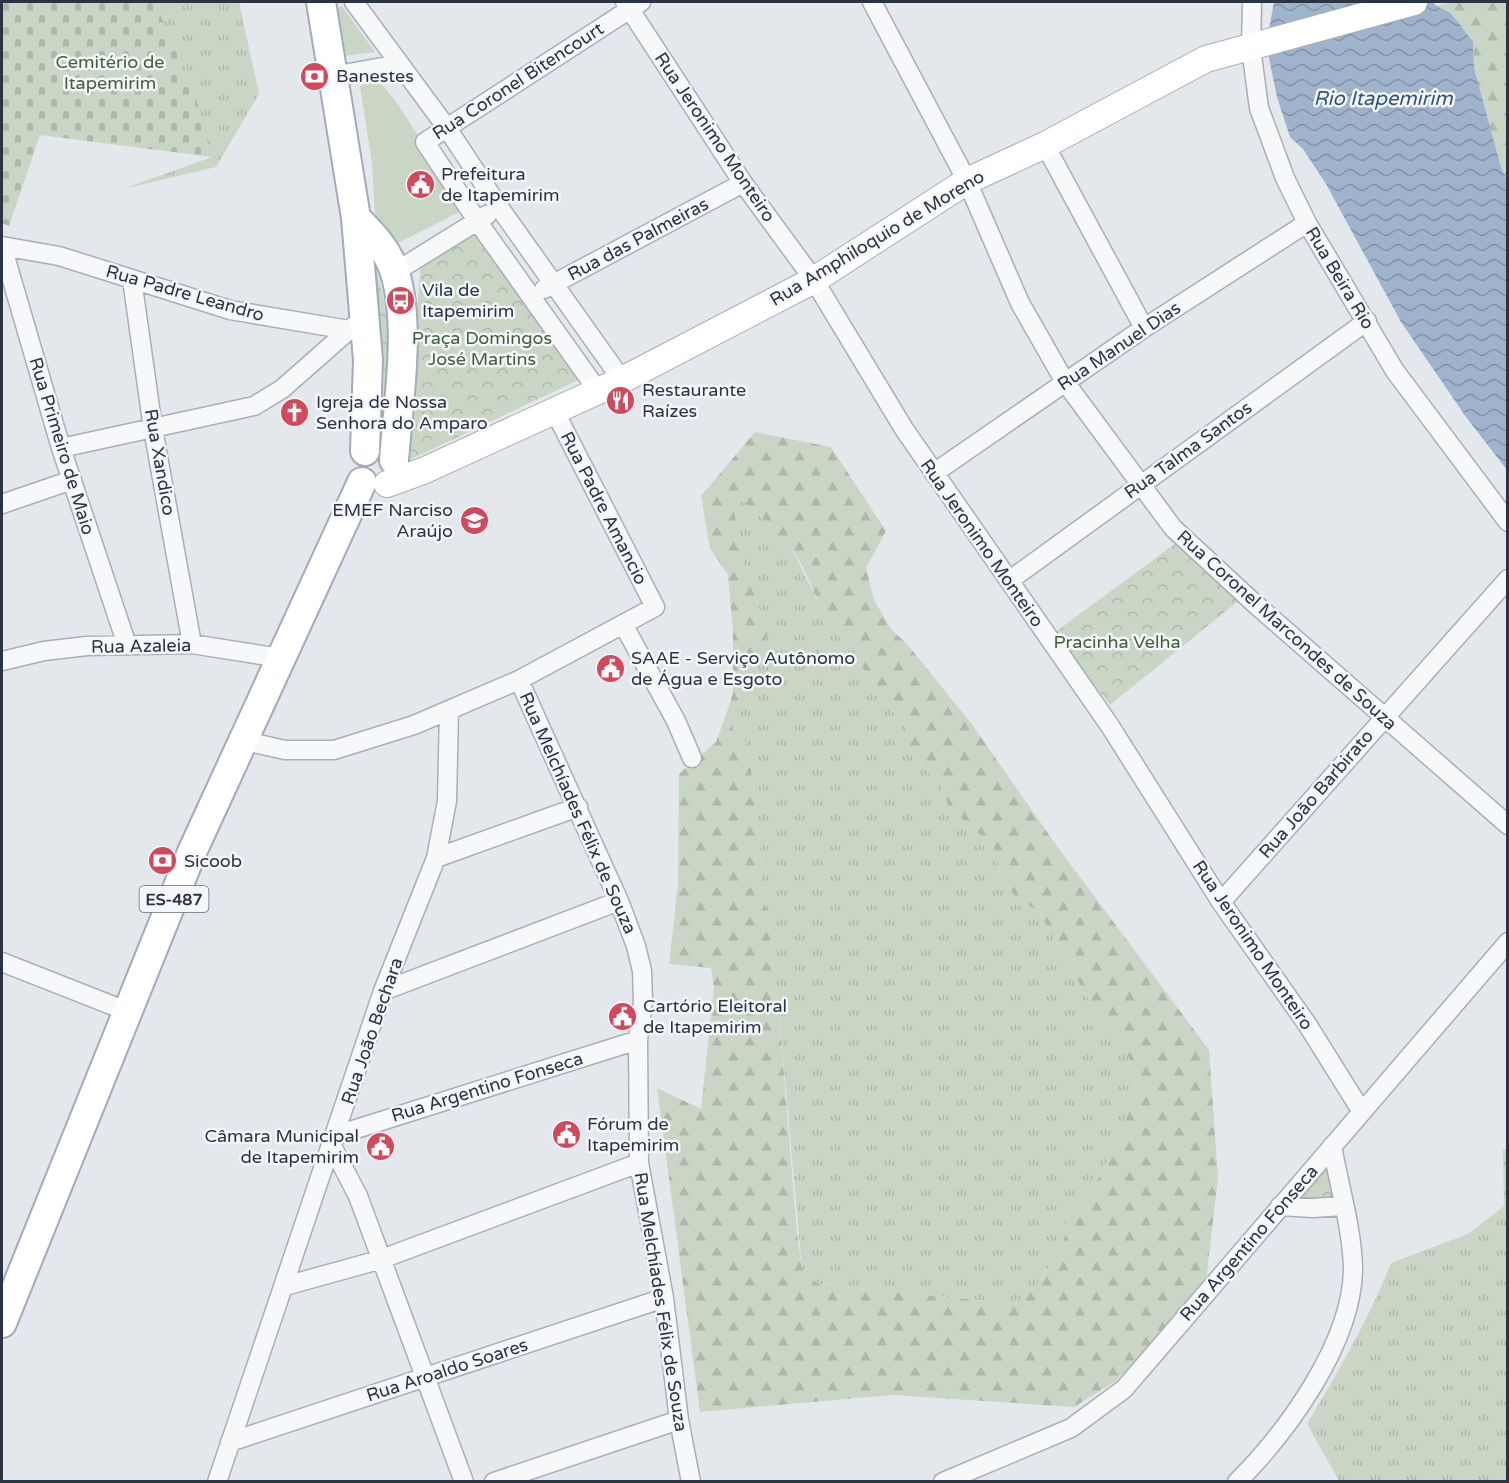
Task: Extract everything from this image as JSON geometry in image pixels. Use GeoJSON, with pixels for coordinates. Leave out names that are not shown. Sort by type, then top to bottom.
{"type":"FeatureCollection","features":[{"type":"Feature","properties":{"kind":"main road"},"geometry":{"type":"LineString","coordinates":[[321,2],[356,218],[357,324]]}},
{"type":"Feature","properties":{"kind":"main road","name":"Rua Amphiloquio de Moreno"},"geometry":{"type":"LineString","coordinates":[[598,391],[814,280],[967,181],[1045,145],[1197,63],[1414,2]]}},
{"type":"Feature","properties":{"kind":"main road"},"geometry":{"type":"LineString","coordinates":[[356,218],[384,249],[395,272],[401,300],[401,361],[381,475],[423,471],[598,391]]}},
{"type":"Feature","properties":{"kind":"main road","name":"ES-487"},"geometry":{"type":"LineString","coordinates":[[357,324],[368,369],[365,451],[357,462],[358,476],[381,475]]}},
{"type":"Feature","properties":{"kind":"main road","name":"ES-487"},"geometry":{"type":"LineString","coordinates":[[2,1323],[192,852],[245,741],[280,658],[381,475]]}},
{"type":"Feature","properties":{"kind":"street"},"geometry":{"type":"LineString","coordinates":[[354,2],[447,128],[553,285],[622,380]]}},
{"type":"Feature","properties":{"kind":"street","name":"Rua Coronel Marcondes de Souza"},"geometry":{"type":"LineString","coordinates":[[872,2],[967,181],[1020,303],[1065,382],[1141,485],[1186,543],[1508,825]]}},
{"type":"Feature","properties":{"kind":"street","name":"Rua Beira Rio"},"geometry":{"type":"LineString","coordinates":[[1252,2],[1258,47],[1259,108],[1285,178],[1307,223],[1395,370],[1508,522]]}},
{"type":"Feature","properties":{"kind":"street","name":"Rua Coronel Bitencourt"},"geometry":{"type":"LineString","coordinates":[[478,222],[425,142],[631,4]]}},
{"type":"Feature","properties":{"kind":"street","name":"Rua Jeronimo Monteiro"},"geometry":{"type":"LineString","coordinates":[[631,4],[743,183],[814,280],[904,429],[1110,726],[1221,902],[1307,1024],[1362,1112]]}},
{"type":"Feature","properties":{"kind":"street"},"geometry":{"type":"LineString","coordinates":[[332,76],[399,64]]}},
{"type":"Feature","properties":{"kind":"street"},"geometry":{"type":"LineString","coordinates":[[1045,145],[1144,328]]}},
{"type":"Feature","properties":{"kind":"street","name":"Rua das Palmeiras"},"geometry":{"type":"LineString","coordinates":[[532,294],[553,285],[743,183]]}},
{"type":"Feature","properties":{"kind":"street"},"geometry":{"type":"LineString","coordinates":[[395,272],[499,207]]}},
{"type":"Feature","properties":{"kind":"street"},"geometry":{"type":"LineString","coordinates":[[478,222],[532,294],[598,391]]}},
{"type":"Feature","properties":{"kind":"street","name":"Rua Manuel Dias"},"geometry":{"type":"LineString","coordinates":[[934,473],[1144,328],[1307,223]]}},
{"type":"Feature","properties":{"kind":"street","name":"Rua Padre Leandro"},"geometry":{"type":"LineString","coordinates":[[2,246],[59,256],[230,310],[357,324]]}},
{"type":"Feature","properties":{"kind":"street","name":"Rua Primeiro de Maio"},"geometry":{"type":"LineString","coordinates":[[2,246],[61,448],[127,645]]}},
{"type":"Feature","properties":{"kind":"street","name":"Rua Xandico"},"geometry":{"type":"LineString","coordinates":[[132,279],[153,429],[192,644]]}},
{"type":"Feature","properties":{"kind":"street","name":"Rua Talma Santos"},"geometry":{"type":"LineString","coordinates":[[1010,580],[1367,321]]}},
{"type":"Feature","properties":{"kind":"street"},"geometry":{"type":"LineString","coordinates":[[61,448],[255,406],[282,389],[357,324]]}},
{"type":"Feature","properties":{"kind":"street","name":"Rua Padre Amancio"},"geometry":{"type":"LineString","coordinates":[[554,410],[655,607],[623,624]]}},
{"type":"Feature","properties":{"kind":"street"},"geometry":{"type":"LineString","coordinates":[[2,504],[72,480]]}},
{"type":"Feature","properties":{"kind":"street","name":"Rua João Barbirato"},"geometry":{"type":"LineString","coordinates":[[1221,902],[1508,579]]}},
{"type":"Feature","properties":{"kind":"street"},"geometry":{"type":"LineString","coordinates":[[245,741],[285,750],[334,750],[449,711],[519,680],[623,624],[676,721],[692,758]]}},
{"type":"Feature","properties":{"kind":"street","name":"Rua Azaleia"},"geometry":{"type":"LineString","coordinates":[[2,661],[44,651],[127,645],[192,644],[280,658]]}},
{"type":"Feature","properties":{"kind":"street","name":"Rua Melchíades Félix de Souza"},"geometry":{"type":"LineString","coordinates":[[519,680],[620,901],[642,971],[643,1000],[638,1040],[639,1163],[664,1298],[679,1420],[691,1482]]}},
{"type":"Feature","properties":{"kind":"street","name":"Rua João Bechara"},"geometry":{"type":"LineString","coordinates":[[217,1482],[335,1140],[383,991],[436,858],[447,801],[449,711]]}},
{"type":"Feature","properties":{"kind":"street"},"geometry":{"type":"LineString","coordinates":[[436,858],[578,807]]}},
{"type":"Feature","properties":{"kind":"street"},"geometry":{"type":"LineString","coordinates":[[383,991],[620,901]]}},
{"type":"Feature","properties":{"kind":"street","name":"Rua Argentino Fonseca"},"geometry":{"type":"LineString","coordinates":[[943,1482],[1055,1436],[1098,1410],[1124,1389],[1508,942]]}},
{"type":"Feature","properties":{"kind":"street"},"geometry":{"type":"LineString","coordinates":[[2,962],[129,1012]]}},
{"type":"Feature","properties":{"kind":"street","name":"Rua Argentino Fonseca"},"geometry":{"type":"LineString","coordinates":[[335,1140],[638,1040]]}},
{"type":"Feature","properties":{"kind":"street"},"geometry":{"type":"LineString","coordinates":[[335,1140],[464,1482]]}},
{"type":"Feature","properties":{"kind":"street"},"geometry":{"type":"LineString","coordinates":[[1237,1482],[1278,1437],[1299,1407],[1342,1326],[1350,1299],[1353,1268],[1332,1146]]}},
{"type":"Feature","properties":{"kind":"street"},"geometry":{"type":"LineString","coordinates":[[285,1286],[379,1260],[639,1163]]}},
{"type":"Feature","properties":{"kind":"street"},"geometry":{"type":"LineString","coordinates":[[1280,1206],[1313,1208],[1343,1206]]}},
{"type":"Feature","properties":{"kind":"street","name":"Rua Aroaldo Soares"},"geometry":{"type":"LineString","coordinates":[[230,1442],[664,1298]]}},
{"type":"Feature","properties":{"kind":"street"},"geometry":{"type":"LineString","coordinates":[[494,1482],[679,1420]]}},
{"type":"Feature","properties":{"kind":"green space","name":"Cemitério de Itapemirim"},"geometry":{"type":"Polygon","coordinates":[[[2,2],[155,2],[198,104],[212,157],[40,135],[9,226],[2,223],[2,2]]]}},
{"type":"Feature","properties":{"kind":"green space"},"geometry":{"type":"Polygon","coordinates":[[[147,2],[239,2],[259,94],[216,167],[123,189],[212,157],[147,2]]]}},
{"type":"Feature","properties":{"kind":"green space"},"geometry":{"type":"Polygon","coordinates":[[[1451,2],[1507,2],[1507,180],[1501,167],[1474,68],[1473,41],[1452,17],[1436,6],[1451,2]]]}},
{"type":"Feature","properties":{"kind":"green space"},"geometry":{"type":"Polygon","coordinates":[[[342,6],[375,52],[343,56],[334,9],[342,6]]]}},
{"type":"Feature","properties":{"kind":"green space"},"geometry":{"type":"Polygon","coordinates":[[[374,80],[395,100],[465,209],[394,245],[375,215],[372,163],[360,86],[374,80]]]}},
{"type":"Feature","properties":{"kind":"green space","name":"Praça Domingos José Martins"},"geometry":{"type":"Polygon","coordinates":[[[479,226],[587,376],[405,462],[421,260],[479,226]]]}},
{"type":"Feature","properties":{"kind":"green space"},"geometry":{"type":"Polygon","coordinates":[[[373,255],[388,317],[387,434],[380,436],[384,378],[380,315],[367,259],[373,255]]]}},
{"type":"Feature","properties":{"kind":"green space"},"geometry":{"type":"Polygon","coordinates":[[[755,432],[831,447],[886,531],[866,568],[874,600],[891,629],[907,644],[971,723],[1059,849],[1209,1050],[1218,1178],[1206,1282],[1155,1345],[1114,1382],[1074,1407],[892,1395],[700,1412],[657,1088],[701,1109],[714,988],[711,968],[669,964],[678,884],[679,774],[716,742],[724,720],[746,742],[753,782],[764,895],[777,991],[797,1233],[802,1269],[818,1284],[1015,1304],[1035,1287],[1058,1253],[1065,1236],[1067,1219],[1101,1175],[1138,1092],[1127,1052],[1094,1009],[1039,912],[1014,896],[1001,874],[992,842],[973,830],[948,805],[940,783],[909,748],[905,728],[865,672],[853,649],[831,628],[805,571],[790,545],[742,501],[734,510],[744,566],[768,632],[758,660],[753,689],[745,706],[729,706],[733,693],[733,630],[728,575],[710,548],[701,496],[755,432]]]}},
{"type":"Feature","properties":{"kind":"green space"},"geometry":{"type":"Polygon","coordinates":[[[742,500],[790,545],[831,628],[853,649],[865,672],[905,728],[909,748],[940,783],[948,805],[973,830],[992,842],[1001,874],[1014,896],[1039,912],[1094,1009],[1127,1052],[1138,1092],[1101,1175],[1067,1219],[1065,1236],[1058,1253],[1035,1287],[1015,1304],[818,1284],[802,1269],[777,991],[764,895],[753,782],[746,742],[724,720],[729,706],[745,705],[753,689],[758,660],[768,632],[744,566],[734,510],[742,500]]]}},
{"type":"Feature","properties":{"kind":"green space","name":"Pracinha Velha"},"geometry":{"type":"Polygon","coordinates":[[[1180,540],[1242,598],[1110,705],[1054,633],[1180,540]]]}},
{"type":"Feature","properties":{"kind":"green space"},"geometry":{"type":"Polygon","coordinates":[[[1507,1148],[1507,1481],[1339,1481],[1307,1424],[1363,1325],[1391,1263],[1468,1234],[1504,1206],[1503,1150],[1507,1148]]]}},
{"type":"Feature","properties":{"kind":"green space"},"geometry":{"type":"Polygon","coordinates":[[[1330,1155],[1336,1199],[1296,1199],[1330,1155]]]}},
{"type":"Feature","properties":{"kind":"water","name":"Rio Itapemirim"},"geometry":{"type":"Polygon","coordinates":[[[1274,2],[1433,2],[1448,11],[1473,41],[1474,68],[1501,167],[1507,180],[1507,470],[1466,417],[1401,322],[1326,184],[1303,149],[1290,137],[1277,97],[1269,58],[1268,35],[1274,2]]]}},
{"type":"Feature","properties":{"kind":"place","name":"Banestes"},"geometry":{"type":"Point","coordinates":[315,76]}},
{"type":"Feature","properties":{"kind":"place","name":"Prefeitura de Itapemirim"},"geometry":{"type":"Point","coordinates":[420,184]}},
{"type":"Feature","properties":{"kind":"place","name":"Vila de Itapemirim"},"geometry":{"type":"Point","coordinates":[401,300]}},
{"type":"Feature","properties":{"kind":"place","name":"Restaurante Raízes"},"geometry":{"type":"Point","coordinates":[621,400]}},
{"type":"Feature","properties":{"kind":"place","name":"Igreja de Nossa Senhora do Amparo"},"geometry":{"type":"Point","coordinates":[295,412]}},
{"type":"Feature","properties":{"kind":"place","name":"EMEF Narciso Araújo"},"geometry":{"type":"Point","coordinates":[474,520]}},
{"type":"Feature","properties":{"kind":"place","name":"SAAE - Serviço Autônomo de Água e Esgoto"},"geometry":{"type":"Point","coordinates":[610,668]}},
{"type":"Feature","properties":{"kind":"place","name":"Sicoob"},"geometry":{"type":"Point","coordinates":[163,861]}},
{"type":"Feature","properties":{"kind":"place","name":"Cartório Eleitoral de Itapemirim"},"geometry":{"type":"Point","coordinates":[622,1016]}},
{"type":"Feature","properties":{"kind":"place","name":"Fórum de Itapemirim"},"geometry":{"type":"Point","coordinates":[566,1134]}},
{"type":"Feature","properties":{"kind":"place","name":"Câmara Municipal de Itapemirim"},"geometry":{"type":"Point","coordinates":[380,1146]}}]}
